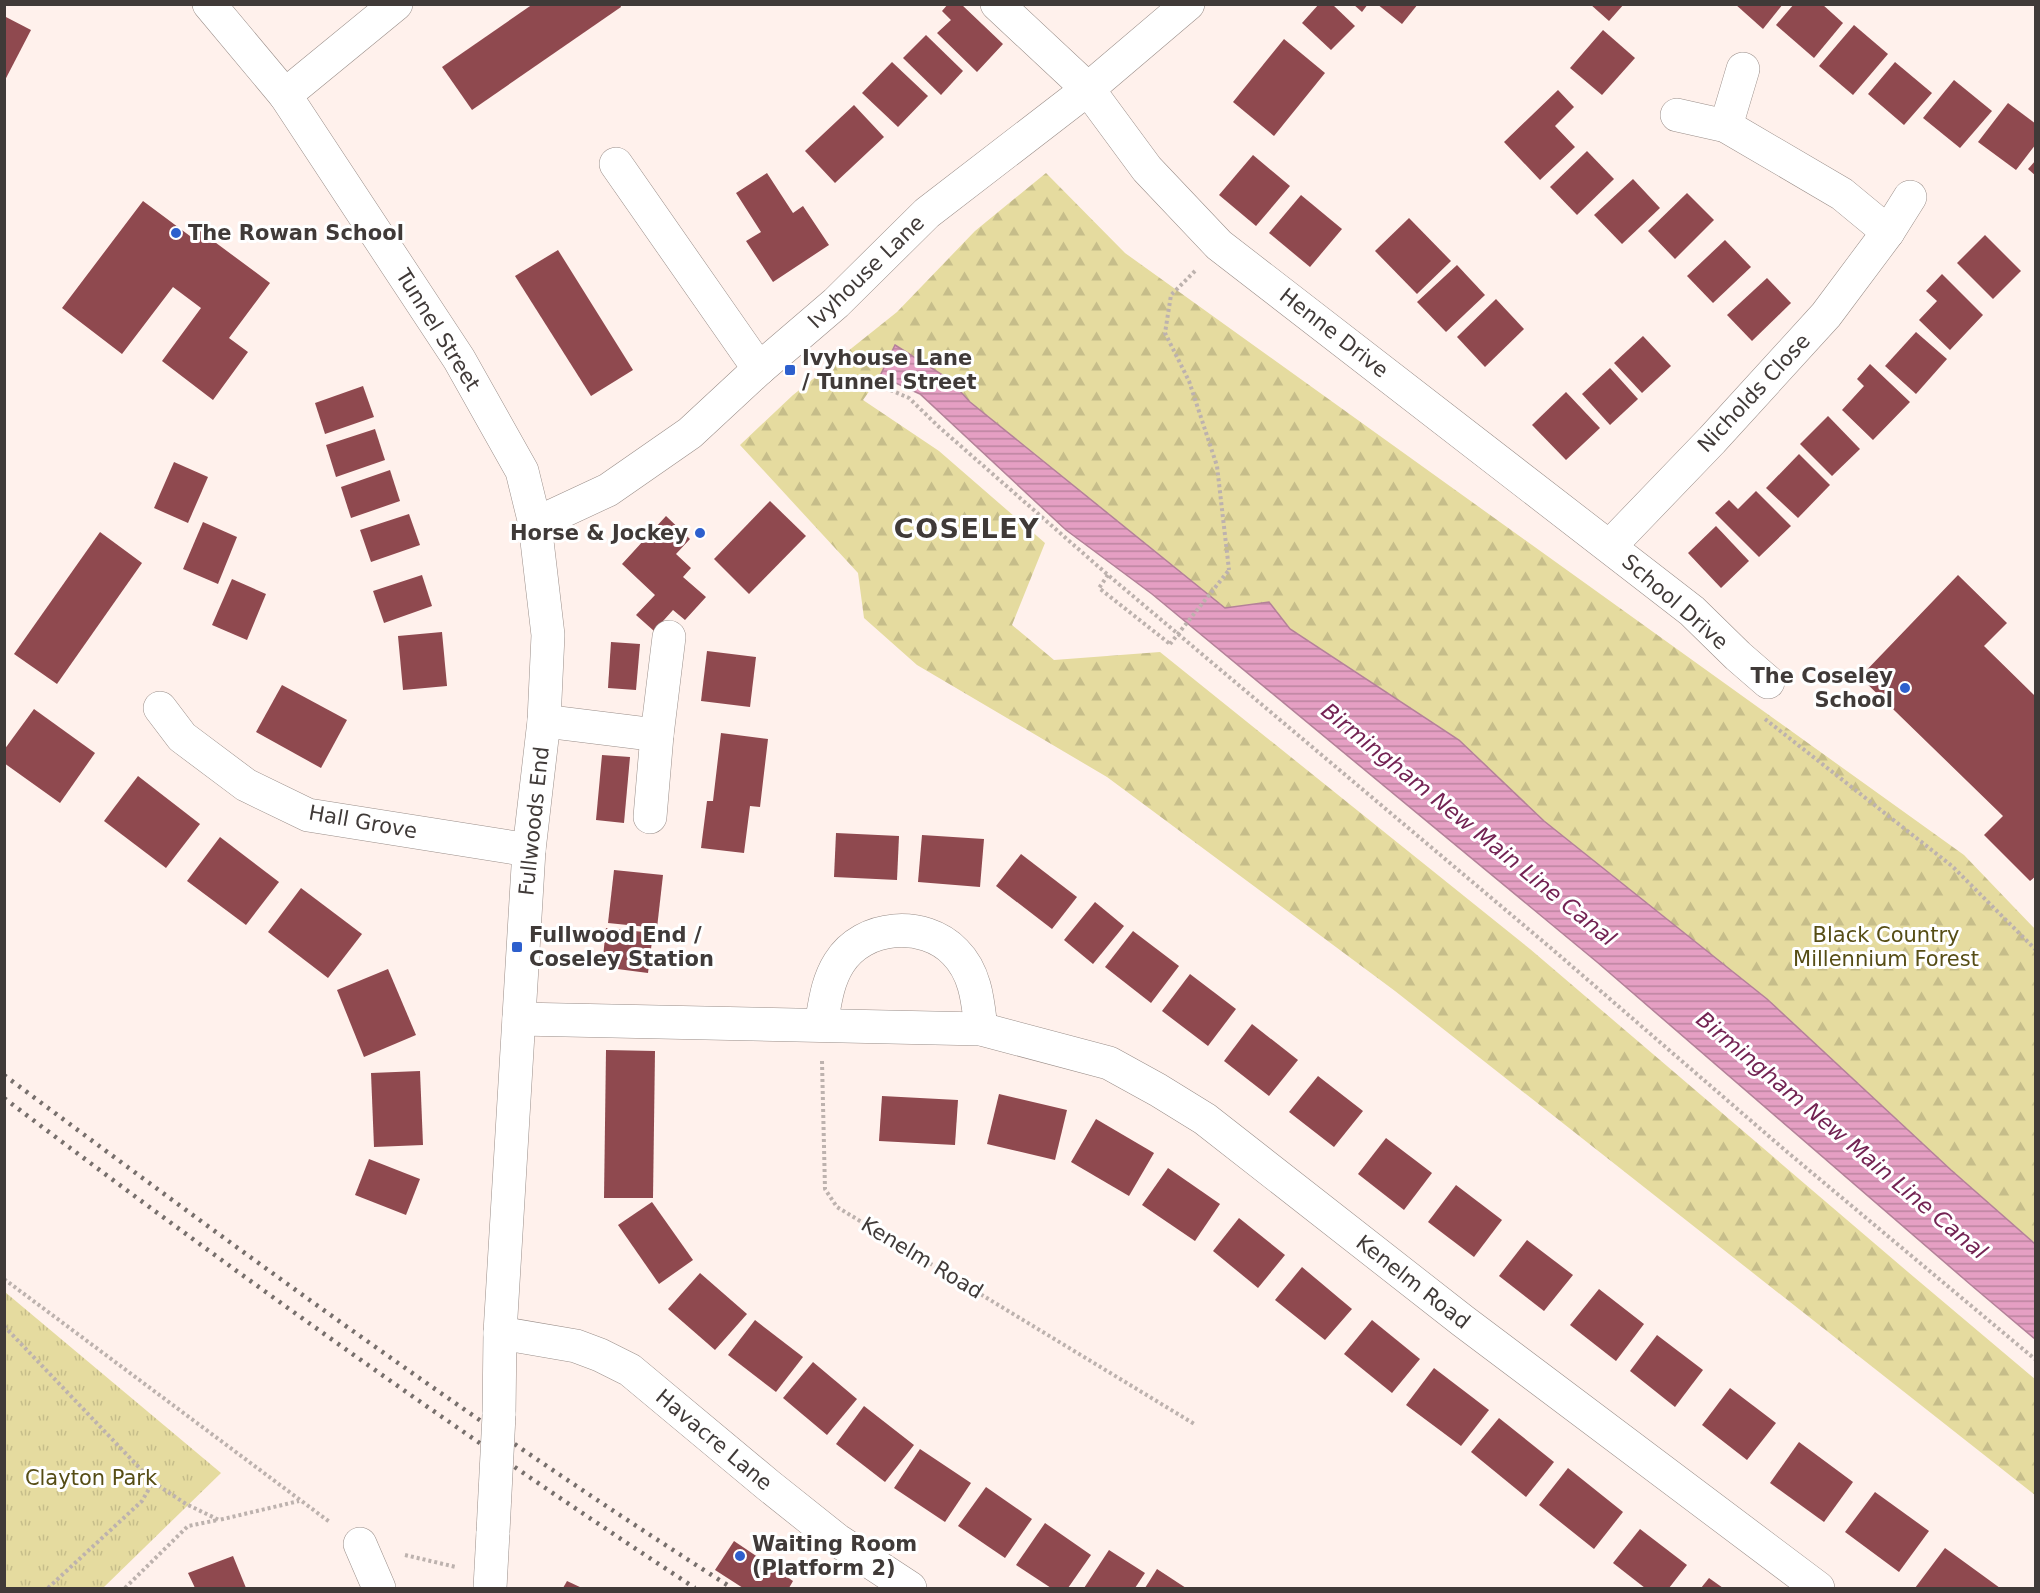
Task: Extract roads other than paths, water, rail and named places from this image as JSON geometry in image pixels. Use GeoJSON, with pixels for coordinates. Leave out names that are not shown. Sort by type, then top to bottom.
{"type":"FeatureCollection","features":[{"type":"Feature","properties":{"kind":"street","name":"Tunnel Street"},"geometry":{"type":"LineString","coordinates":[[209,4],[285,95],[459,359],[522,471],[535,524]]}},
{"type":"Feature","properties":{"kind":"street"},"geometry":{"type":"LineString","coordinates":[[285,95],[396,4]]}},
{"type":"Feature","properties":{"kind":"street","name":"Henne Drive"},"geometry":{"type":"LineString","coordinates":[[997,4],[1088,89],[1147,169],[1219,245],[1610,546]]}},
{"type":"Feature","properties":{"kind":"street","name":"Ivyhouse Lane"},"geometry":{"type":"LineString","coordinates":[[535,524],[608,490],[690,433],[759,369],[836,303],[927,213],[1088,89],[1188,4]]}},
{"type":"Feature","properties":{"kind":"street"},"geometry":{"type":"LineString","coordinates":[[1725,126],[1743,69]]}},
{"type":"Feature","properties":{"kind":"street"},"geometry":{"type":"LineString","coordinates":[[1677,115],[1725,126],[1842,194],[1888,232]]}},
{"type":"Feature","properties":{"kind":"street"},"geometry":{"type":"LineString","coordinates":[[616,164],[759,369]]}},
{"type":"Feature","properties":{"kind":"street","name":"Nicholds Close"},"geometry":{"type":"LineString","coordinates":[[1610,546],[1712,440],[1826,315],[1888,232],[1910,197]]}},
{"type":"Feature","properties":{"kind":"street","name":"Fullwoods End"},"geometry":{"type":"LineString","coordinates":[[490,1582],[500,1415],[500,1333],[529,850],[544,721],[548,635],[535,524]]}},
{"type":"Feature","properties":{"kind":"street","name":"School Drive"},"geometry":{"type":"LineString","coordinates":[[1610,546],[1692,611],[1768,682]]}},
{"type":"Feature","properties":{"kind":"street"},"geometry":{"type":"LineString","coordinates":[[650,817],[669,637]]}},
{"type":"Feature","properties":{"kind":"street","name":"Hall Grove"},"geometry":{"type":"LineString","coordinates":[[160,708],[182,737],[246,785],[308,815],[529,850]]}},
{"type":"Feature","properties":{"kind":"street"},"geometry":{"type":"LineString","coordinates":[[544,721],[657,735]]}},
{"type":"Feature","properties":{"kind":"street"},"geometry":{"type":"LineString","coordinates":[[821,1025],[830,979],[840,961],[855,945],[873,936],[894,931],[914,931],[936,939],[955,952],[969,972],[976,990],[981,1029]]}},
{"type":"Feature","properties":{"kind":"street","name":"Kenelm Road"},"geometry":{"type":"LineString","coordinates":[[519,1019],[981,1029],[1109,1063],[1205,1119],[1463,1321],[1818,1588]]}},
{"type":"Feature","properties":{"kind":"street","name":"Havacre Lane"},"geometry":{"type":"LineString","coordinates":[[500,1333],[576,1346],[630,1370],[828,1533],[910,1588]]}},
{"type":"Feature","properties":{"kind":"street"},"geometry":{"type":"LineString","coordinates":[[360,1544],[379,1588]]}},
{"type":"Feature","properties":{"kind":"water","name":"Birmingham New Main Line Canal"},"geometry":{"type":"Polygon","coordinates":[[[895,345],[949,379],[970,402],[1225,608],[1269,602],[1290,629],[1459,740],[1544,821],[1767,999],[1951,1170],[2035,1244],[2035,1339],[1597,962],[1152,594],[1066,530],[920,394],[880,376],[895,345]]]}},
{"type":"Feature","properties":{"kind":"railway"},"geometry":{"type":"LineString","coordinates":[[4,1075],[363,1338],[546,1465],[732,1588]]}},
{"type":"Feature","properties":{"kind":"railway"},"geometry":{"type":"LineString","coordinates":[[4,1098],[345,1349],[519,1470],[695,1588]]}},
{"type":"Feature","properties":{"kind":"place","name":"The Rowan School"},"geometry":{"type":"Point","coordinates":[176,233]}},
{"type":"Feature","properties":{"kind":"place","name":"Ivyhouse Lane / Tunnel Street"},"geometry":{"type":"Point","coordinates":[790,370]}},
{"type":"Feature","properties":{"kind":"place","name":"Horse & Jockey"},"geometry":{"type":"Point","coordinates":[700,533]}},
{"type":"Feature","properties":{"kind":"place","name":"The Coseley School"},"geometry":{"type":"Point","coordinates":[1905,688]}},
{"type":"Feature","properties":{"kind":"place","name":"Fullwood End / Coseley Station"},"geometry":{"type":"Point","coordinates":[517,947]}},
{"type":"Feature","properties":{"kind":"place","name":"Waiting Room (Platform 2)"},"geometry":{"type":"Point","coordinates":[740,1556]}},
{"type":"Feature","properties":{"kind":"district","name":"COSELEY"},"geometry":{"type":"Point","coordinates":[967,529]}},
{"type":"Feature","properties":{"kind":"park label","name":"Black Country Millennium Forest"},"geometry":{"type":"Point","coordinates":[1886,947]}},
{"type":"Feature","properties":{"kind":"park label","name":"Clayton Park"},"geometry":{"type":"Point","coordinates":[91,1478]}}]}
